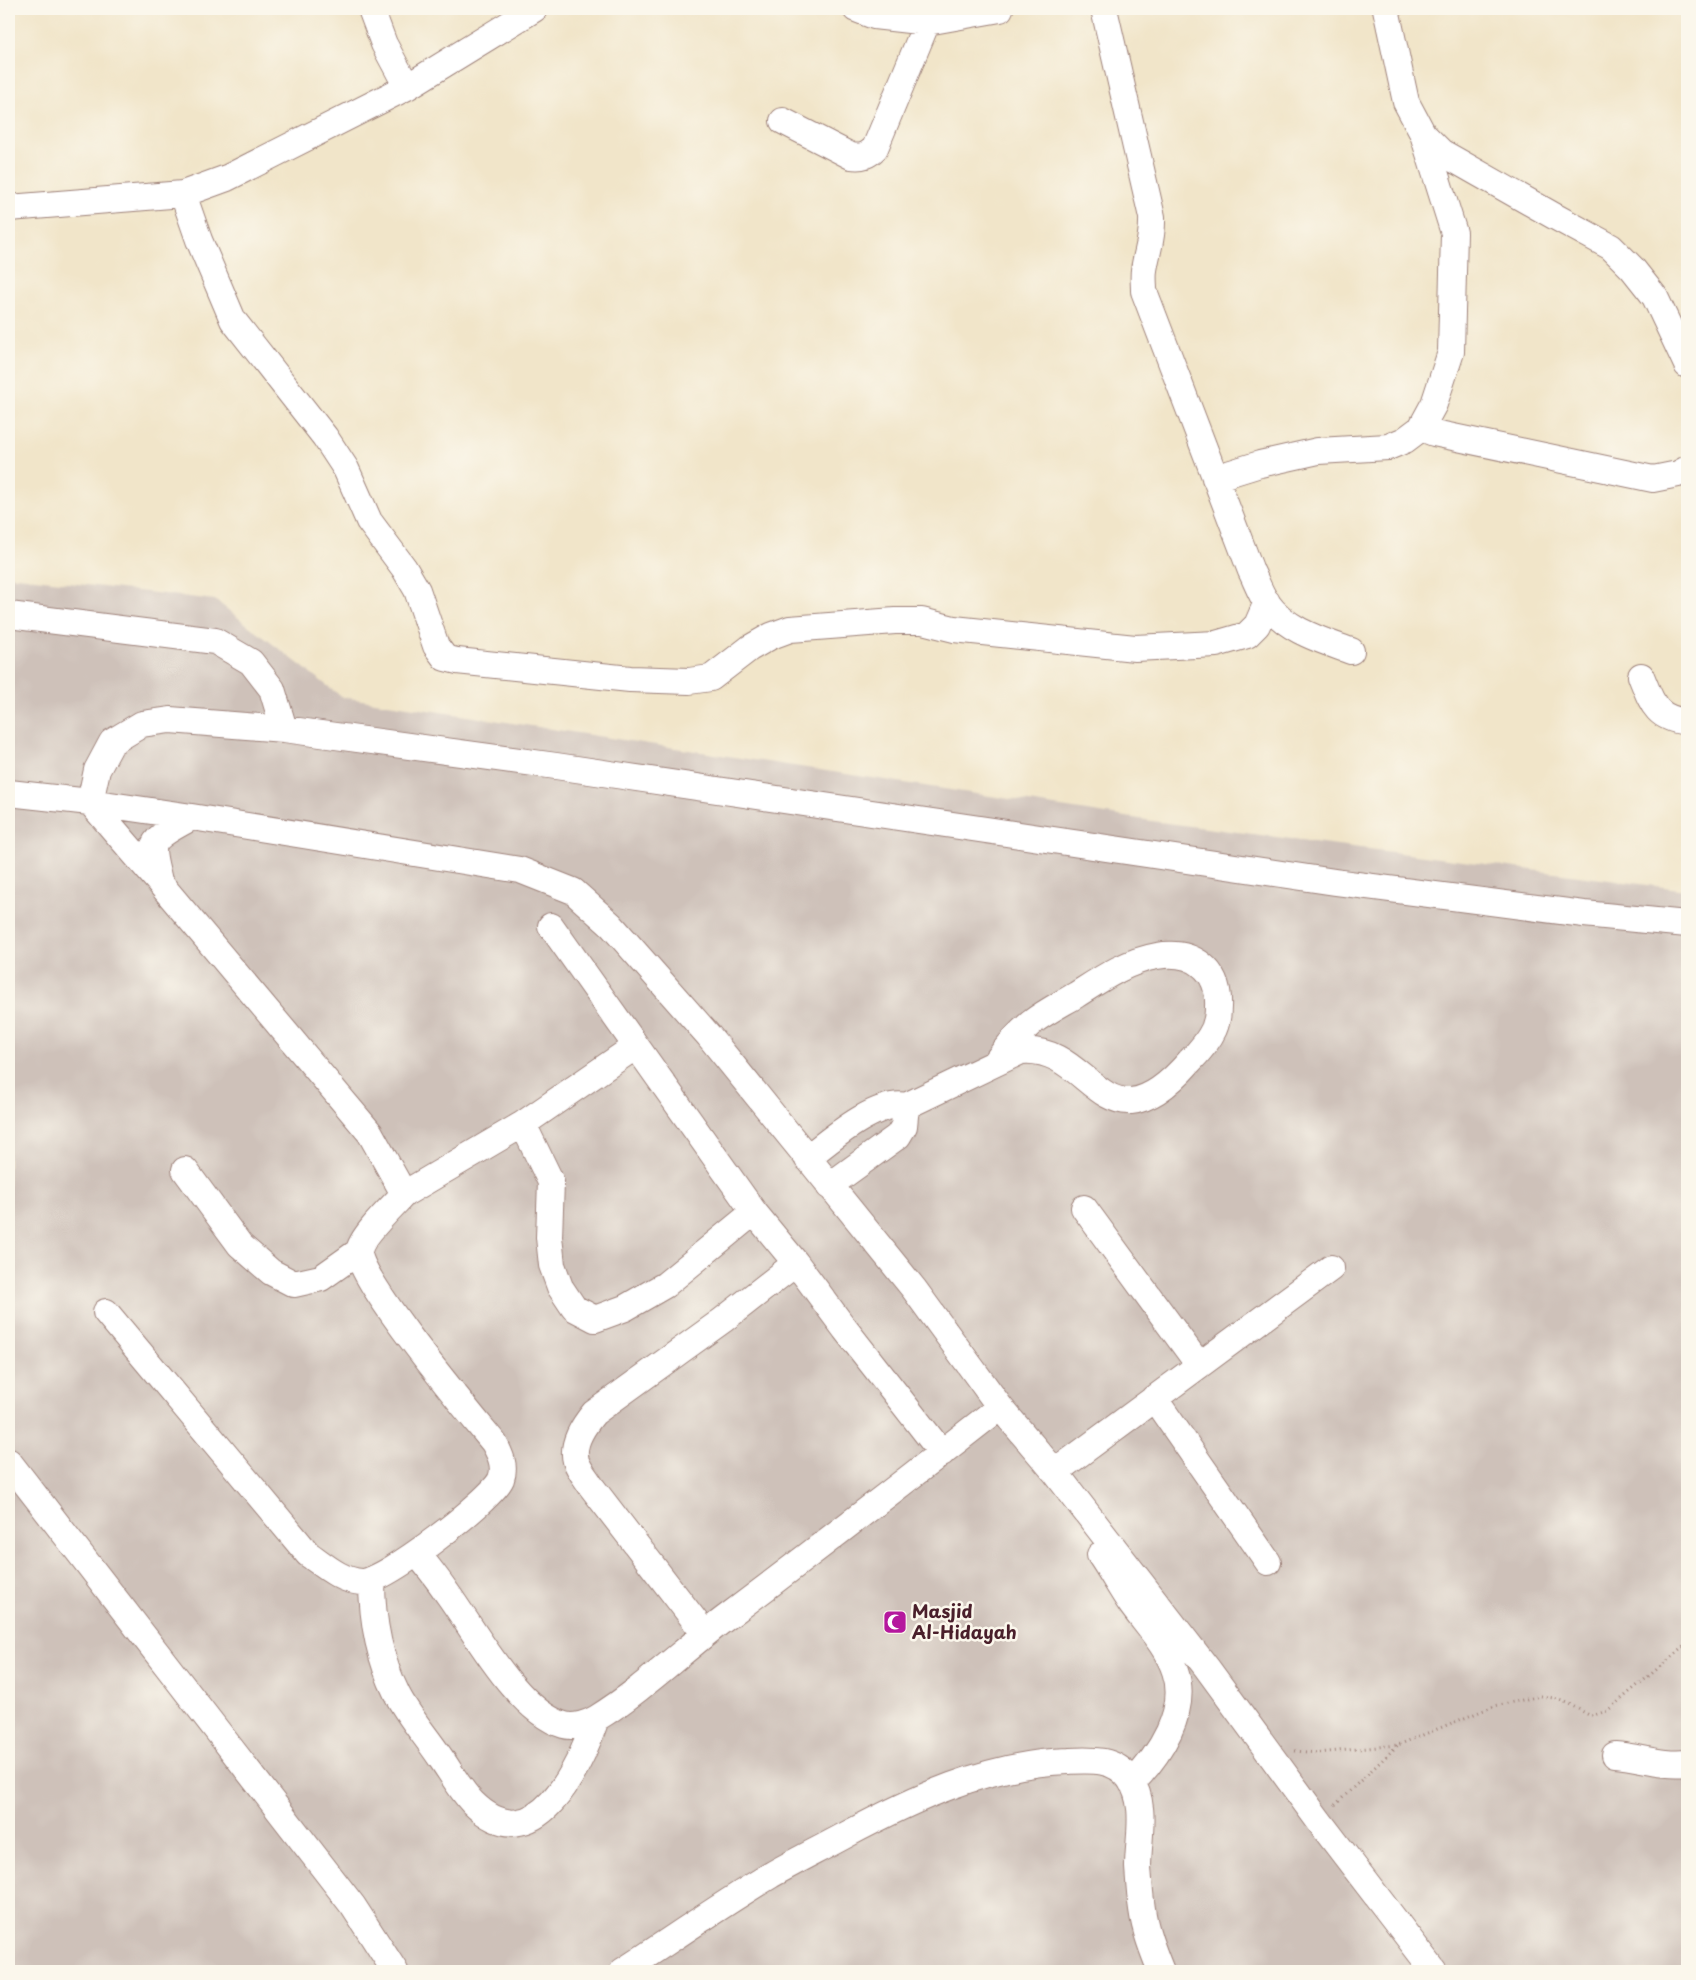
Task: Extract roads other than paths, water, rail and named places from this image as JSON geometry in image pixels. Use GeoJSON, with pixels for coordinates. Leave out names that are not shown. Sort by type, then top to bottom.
{"type":"FeatureCollection","features":[{"type":"Feature","properties":{"kind":"street"},"geometry":{"type":"LineString","coordinates":[[371,9],[384,44],[407,87]]}},
{"type":"Feature","properties":{"kind":"street"},"geometry":{"type":"LineString","coordinates":[[9,208],[184,194],[227,178],[407,87],[534,9]]}},
{"type":"Feature","properties":{"kind":"street"},"geometry":{"type":"LineString","coordinates":[[856,9],[874,16],[927,22],[1000,9]]}},
{"type":"Feature","properties":{"kind":"street"},"geometry":{"type":"LineString","coordinates":[[1104,9],[1152,217],[1153,232],[1144,271],[1144,291],[1215,478],[1251,571],[1267,602],[1284,621],[1304,634],[1351,652]]}},
{"type":"Feature","properties":{"kind":"street"},"geometry":{"type":"LineString","coordinates":[[1215,478],[1260,464],[1318,451],[1388,447],[1405,440],[1421,428],[1434,404],[1451,352],[1454,233],[1423,134],[1406,102],[1386,9]]}},
{"type":"Feature","properties":{"kind":"street"},"geometry":{"type":"LineString","coordinates":[[782,120],[851,156],[860,157],[870,153],[875,148],[927,22]]}},
{"type":"Feature","properties":{"kind":"street"},"geometry":{"type":"LineString","coordinates":[[1423,134],[1441,152],[1611,246],[1632,268],[1654,297],[1687,365]]}},
{"type":"Feature","properties":{"kind":"street"},"geometry":{"type":"LineString","coordinates":[[184,194],[199,240],[233,320],[324,437],[346,470],[369,521],[404,568],[417,590],[436,646],[446,658],[457,661],[630,679],[690,681],[711,678],[750,648],[770,636],[790,629],[895,621],[922,621],[954,629],[1135,648],[1216,644],[1247,635],[1257,624],[1267,602]]}},
{"type":"Feature","properties":{"kind":"street"},"geometry":{"type":"LineString","coordinates":[[1421,428],[1434,433],[1654,479],[1678,474],[1687,469]]}},
{"type":"Feature","properties":{"kind":"street"},"geometry":{"type":"LineString","coordinates":[[9,615],[215,641],[251,662],[272,689],[284,728]]}},
{"type":"Feature","properties":{"kind":"street"},"geometry":{"type":"LineString","coordinates":[[1641,676],[1654,708],[1665,717],[1687,722]]}},
{"type":"Feature","properties":{"kind":"street"},"geometry":{"type":"LineString","coordinates":[[90,802],[97,770],[112,742],[142,724],[170,720],[284,728],[556,766],[1336,882],[1584,914],[1687,924]]}},
{"type":"Feature","properties":{"kind":"street"},"geometry":{"type":"LineString","coordinates":[[9,793],[90,802],[192,817],[520,870],[574,891],[611,925],[709,1036],[914,1289],[1000,1407],[1055,1472],[1267,1748],[1319,1821],[1434,1971]]}},
{"type":"Feature","properties":{"kind":"street"},"geometry":{"type":"LineString","coordinates":[[90,802],[370,1133],[404,1194]]}},
{"type":"Feature","properties":{"kind":"street"},"geometry":{"type":"LineString","coordinates":[[159,882],[153,848],[156,841],[192,817]]}},
{"type":"Feature","properties":{"kind":"street"},"geometry":{"type":"LineString","coordinates":[[550,926],[754,1212],[796,1263],[942,1453]]}},
{"type":"Feature","properties":{"kind":"street"},"geometry":{"type":"LineString","coordinates":[[807,1158],[841,1132],[874,1113],[898,1106],[906,1106],[1021,1050],[1040,1051],[1053,1055],[1104,1094],[1115,1099],[1131,1101],[1141,1099],[1155,1092],[1169,1081],[1204,1046],[1215,1028],[1219,993],[1216,982],[1206,968],[1187,957],[1172,954],[1127,964],[1031,1023],[1008,1046],[996,1062]]}},
{"type":"Feature","properties":{"kind":"street"},"geometry":{"type":"LineString","coordinates":[[106,1312],[308,1554],[344,1578],[363,1582],[372,1581],[416,1553],[472,1509],[496,1486],[503,1470],[502,1459],[494,1442],[391,1312],[360,1262],[359,1250],[363,1241],[404,1194],[523,1124],[636,1046]]}},
{"type":"Feature","properties":{"kind":"street"},"geometry":{"type":"LineString","coordinates":[[829,1186],[898,1136],[904,1126],[906,1106]]}},
{"type":"Feature","properties":{"kind":"street"},"geometry":{"type":"LineString","coordinates":[[523,1124],[552,1182],[549,1237],[552,1265],[560,1287],[574,1308],[595,1319],[625,1308],[665,1285],[754,1212]]}},
{"type":"Feature","properties":{"kind":"street"},"geometry":{"type":"LineString","coordinates":[[184,1170],[240,1245],[271,1272],[294,1284],[321,1278],[359,1250]]}},
{"type":"Feature","properties":{"kind":"street"},"geometry":{"type":"LineString","coordinates":[[1084,1208],[1199,1365]]}},
{"type":"Feature","properties":{"kind":"street"},"geometry":{"type":"LineString","coordinates":[[705,1634],[591,1486],[576,1460],[577,1445],[585,1423],[594,1413],[723,1320],[796,1263]]}},
{"type":"Feature","properties":{"kind":"street"},"geometry":{"type":"LineString","coordinates":[[1055,1472],[1331,1268]]}},
{"type":"Feature","properties":{"kind":"street"},"geometry":{"type":"LineString","coordinates":[[1154,1398],[1268,1562]]}},
{"type":"Feature","properties":{"kind":"street"},"geometry":{"type":"LineString","coordinates":[[416,1553],[526,1701],[563,1724],[577,1725],[596,1719],[631,1694],[705,1634],[1000,1407]]}},
{"type":"Feature","properties":{"kind":"street"},"geometry":{"type":"LineString","coordinates":[[9,1462],[353,1906],[395,1971]]}},
{"type":"Feature","properties":{"kind":"street"},"geometry":{"type":"LineString","coordinates":[[1078,1502],[1081,1520],[1088,1536],[1131,1604],[1161,1645],[1175,1670],[1179,1684],[1179,1697],[1167,1735],[1147,1768],[1132,1783]]}},
{"type":"Feature","properties":{"kind":"street"},"geometry":{"type":"LineString","coordinates":[[372,1581],[375,1629],[382,1662],[398,1696],[472,1803],[490,1816],[506,1822],[517,1823],[545,1809],[562,1791],[589,1740],[596,1719]]}},
{"type":"Feature","properties":{"kind":"street"},"geometry":{"type":"LineString","coordinates":[[1615,1755],[1657,1762],[1687,1763]]}},
{"type":"Feature","properties":{"kind":"street"},"geometry":{"type":"LineString","coordinates":[[623,1971],[771,1876],[875,1819],[934,1792],[1001,1770],[1057,1761],[1095,1760],[1105,1762],[1122,1771],[1132,1783],[1140,1806],[1138,1867],[1142,1910],[1149,1942],[1161,1971]]}},
{"type":"Feature","properties":{"kind":"place","name":"Masjid Al-Hidayah"},"geometry":{"type":"Point","coordinates":[895,1622]}}]}
